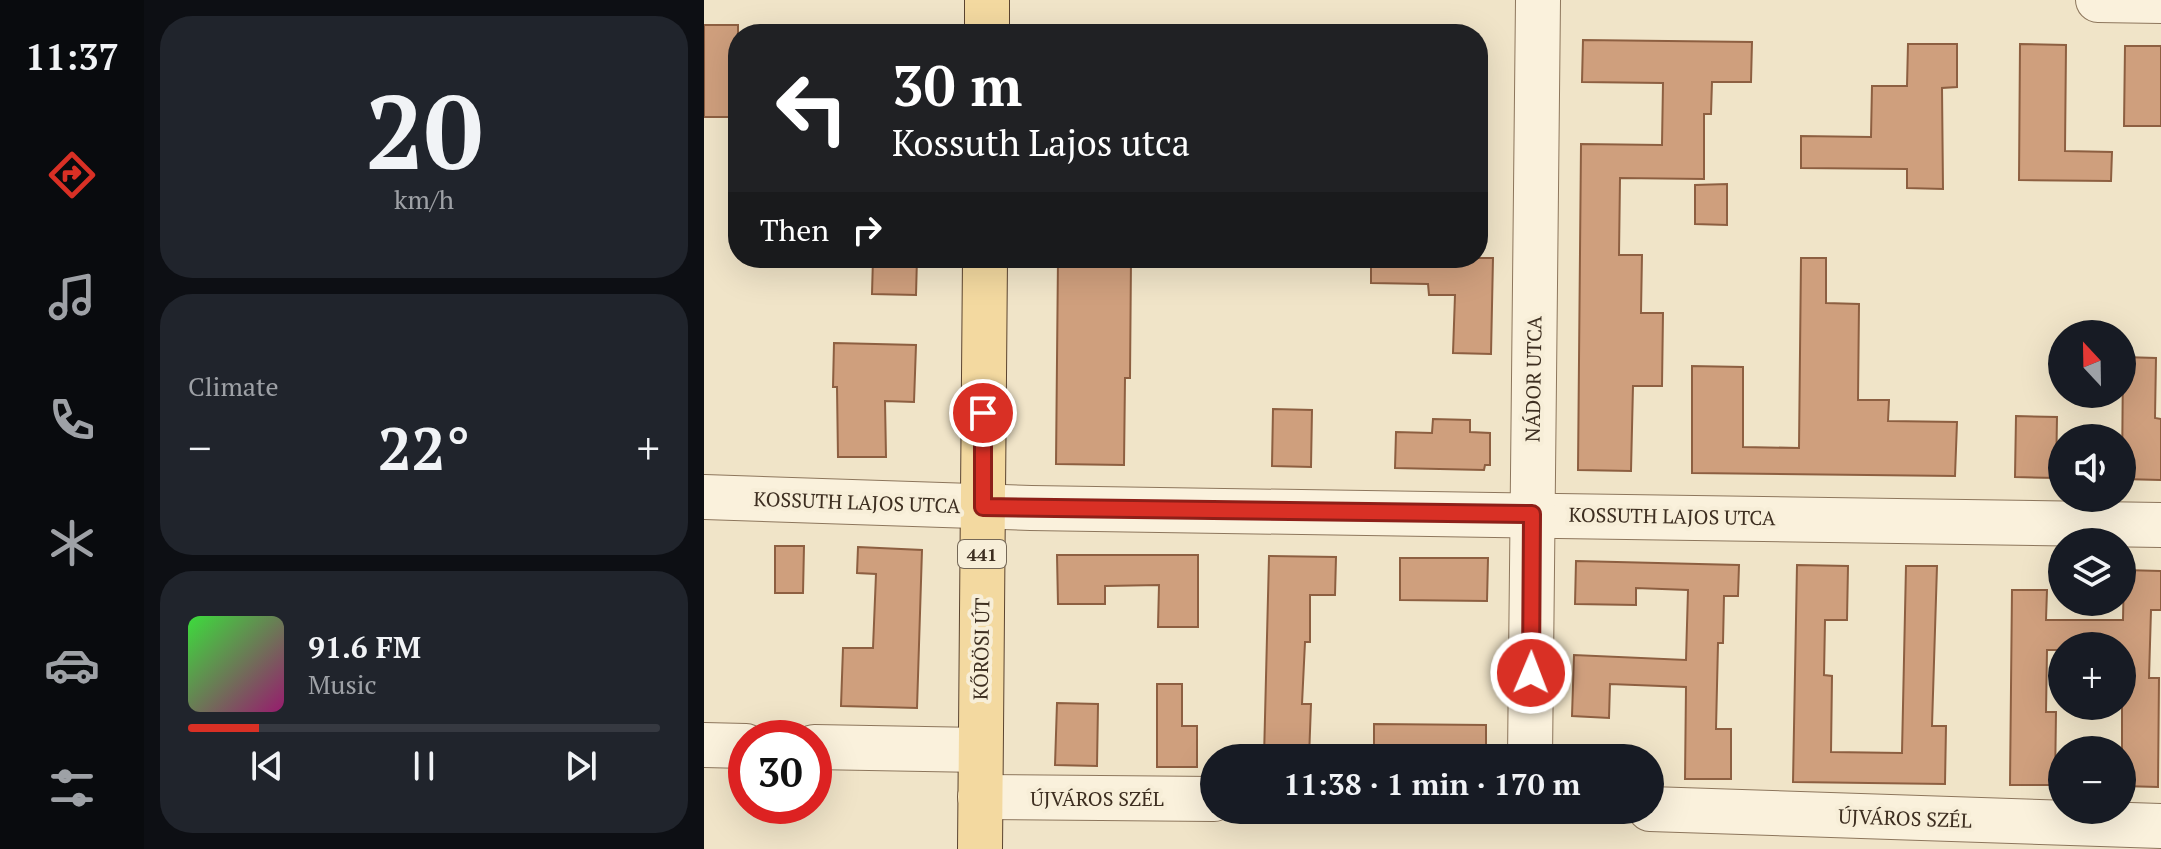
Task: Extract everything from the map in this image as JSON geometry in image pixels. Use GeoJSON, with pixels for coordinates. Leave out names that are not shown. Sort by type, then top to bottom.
{"type":"FeatureCollection","features":[{"type":"Feature","properties":{"kind":"main road"},"geometry":{"type":"LineString","coordinates":[[987,0],[987,24]]}},
{"type":"Feature","properties":{"kind":"main road","name":"KŐRÖSI ÚT"},"geometry":{"type":"LineString","coordinates":[[980,849],[985,268]]}},
{"type":"Feature","properties":{"kind":"street","name":"NÁDOR UTCA"},"geometry":{"type":"LineString","coordinates":[[1530,744],[1538,0]]}},
{"type":"Feature","properties":{"kind":"street"},"geometry":{"type":"LineString","coordinates":[[2098,0],[2161,1]]}},
{"type":"Feature","properties":{"kind":"street","name":"KOSSUTH LAJOS UTCA"},"geometry":{"type":"LineString","coordinates":[[704,497],[983,507],[2161,525]]}},
{"type":"Feature","properties":{"kind":"street"},"geometry":{"type":"LineString","coordinates":[[704,745],[728,746]]}},
{"type":"Feature","properties":{"kind":"street"},"geometry":{"type":"LineString","coordinates":[[832,747],[980,750]]}},
{"type":"Feature","properties":{"kind":"street","name":"ÚJVÁROS SZÉL"},"geometry":{"type":"LineString","coordinates":[[980,797],[1200,799]]}},
{"type":"Feature","properties":{"kind":"street","name":"ÚJVÁROS SZÉL"},"geometry":{"type":"LineString","coordinates":[[1664,809],[2161,826]]}},
{"type":"Feature","properties":{"kind":"building"},"geometry":{"type":"Polygon","coordinates":[[[704,25],[728,25],[728,117],[704,117],[704,25]]]}},
{"type":"Feature","properties":{"kind":"building"},"geometry":{"type":"Polygon","coordinates":[[[1583,40],[1752,42],[1751,82],[1712,82],[1711,114],[1704,114],[1704,179],[1620,178],[1619,255],[1642,255],[1641,313],[1663,313],[1662,386],[1633,386],[1631,471],[1578,470],[1581,144],[1662,145],[1663,83],[1582,82],[1583,40]]]}},
{"type":"Feature","properties":{"kind":"building"},"geometry":{"type":"Polygon","coordinates":[[[1908,44],[1957,44],[1957,87],[1942,88],[1943,189],[1907,188],[1907,169],[1801,168],[1801,136],[1871,137],[1872,86],[1907,86],[1908,44]]]}},
{"type":"Feature","properties":{"kind":"building"},"geometry":{"type":"Polygon","coordinates":[[[2020,44],[2066,45],[2065,151],[2112,152],[2111,181],[2019,180],[2020,44]]]}},
{"type":"Feature","properties":{"kind":"building"},"geometry":{"type":"Polygon","coordinates":[[[2125,46],[2161,46],[2161,126],[2124,126],[2125,46]]]}},
{"type":"Feature","properties":{"kind":"building"},"geometry":{"type":"Polygon","coordinates":[[[1727,184],[1727,225],[1695,224],[1695,185],[1727,184]]]}},
{"type":"Feature","properties":{"kind":"building"},"geometry":{"type":"Polygon","coordinates":[[[1488,258],[1493,258],[1491,354],[1453,353],[1455,295],[1429,295],[1428,284],[1371,283],[1371,268],[1488,268],[1488,258]]]}},
{"type":"Feature","properties":{"kind":"building"},"geometry":{"type":"Polygon","coordinates":[[[1801,258],[1826,258],[1826,303],[1859,304],[1858,400],[1889,400],[1888,421],[1957,422],[1955,476],[1692,473],[1692,366],[1743,367],[1743,447],[1799,448],[1801,258]]]}},
{"type":"Feature","properties":{"kind":"building"},"geometry":{"type":"Polygon","coordinates":[[[873,268],[917,268],[916,295],[872,294],[873,268]]]}},
{"type":"Feature","properties":{"kind":"building"},"geometry":{"type":"Polygon","coordinates":[[[1058,268],[1131,268],[1130,378],[1125,378],[1124,465],[1056,464],[1058,268]]]}},
{"type":"Feature","properties":{"kind":"building"},"geometry":{"type":"Polygon","coordinates":[[[834,343],[916,345],[914,402],[885,401],[886,457],[838,457],[837,387],[833,387],[834,343]]]}},
{"type":"Feature","properties":{"kind":"building"},"geometry":{"type":"Polygon","coordinates":[[[2136,357],[2156,358],[2155,418],[2161,419],[2161,480],[2136,479],[2136,424],[2122,424],[2123,408],[2136,408],[2136,357]]]}},
{"type":"Feature","properties":{"kind":"building"},"geometry":{"type":"Polygon","coordinates":[[[1273,409],[1312,410],[1311,467],[1272,466],[1273,409]]]}},
{"type":"Feature","properties":{"kind":"building"},"geometry":{"type":"Polygon","coordinates":[[[2016,416],[2057,417],[2057,424],[2048,424],[2048,478],[2015,477],[2016,416]]]}},
{"type":"Feature","properties":{"kind":"building"},"geometry":{"type":"Polygon","coordinates":[[[1433,419],[1470,420],[1470,432],[1490,433],[1490,465],[1485,465],[1484,470],[1395,468],[1396,432],[1432,433],[1433,419]]]}},
{"type":"Feature","properties":{"kind":"building"},"geometry":{"type":"Polygon","coordinates":[[[775,546],[804,546],[803,593],[775,593],[775,546]]]}},
{"type":"Feature","properties":{"kind":"building"},"geometry":{"type":"Polygon","coordinates":[[[858,547],[922,550],[917,708],[841,706],[843,648],[873,648],[876,574],[857,573],[858,547]]]}},
{"type":"Feature","properties":{"kind":"building"},"geometry":{"type":"Polygon","coordinates":[[[1057,555],[1198,555],[1198,627],[1158,627],[1159,585],[1105,586],[1105,604],[1058,604],[1057,555]]]}},
{"type":"Feature","properties":{"kind":"building"},"geometry":{"type":"Polygon","coordinates":[[[1269,556],[1336,557],[1335,595],[1310,595],[1310,642],[1305,642],[1302,704],[1311,704],[1310,744],[1264,744],[1269,556]]]}},
{"type":"Feature","properties":{"kind":"building"},"geometry":{"type":"Polygon","coordinates":[[[1400,558],[1488,558],[1487,601],[1400,600],[1400,558]]]}},
{"type":"Feature","properties":{"kind":"building"},"geometry":{"type":"Polygon","coordinates":[[[1576,561],[1739,565],[1738,596],[1724,596],[1723,643],[1718,643],[1716,729],[1731,729],[1731,779],[1685,779],[1686,687],[1610,684],[1609,718],[1572,716],[1574,655],[1686,660],[1688,590],[1636,588],[1636,605],[1575,604],[1576,561]]]}},
{"type":"Feature","properties":{"kind":"building"},"geometry":{"type":"Polygon","coordinates":[[[1797,565],[1848,566],[1847,620],[1825,620],[1824,675],[1832,676],[1831,752],[1902,753],[1906,566],[1937,566],[1932,726],[1946,726],[1945,784],[1793,782],[1797,565]]]}},
{"type":"Feature","properties":{"kind":"building"},"geometry":{"type":"Polygon","coordinates":[[[2136,570],[2161,571],[2161,610],[2151,610],[2149,678],[2159,678],[2158,787],[2136,786],[2136,736],[2122,736],[2122,720],[2136,720],[2136,632],[2048,632],[2046,712],[2048,720],[2056,720],[2056,736],[2048,736],[2048,785],[2010,785],[2012,590],[2047,590],[2046,620],[2123,620],[2123,616],[2136,616],[2136,570]]]}},
{"type":"Feature","properties":{"kind":"building"},"geometry":{"type":"Polygon","coordinates":[[[1157,684],[1182,684],[1182,726],[1197,726],[1197,767],[1157,767],[1157,684]]]}},
{"type":"Feature","properties":{"kind":"building"},"geometry":{"type":"Polygon","coordinates":[[[1057,703],[1098,704],[1097,766],[1055,765],[1057,703]]]}},
{"type":"Feature","properties":{"kind":"building"},"geometry":{"type":"Polygon","coordinates":[[[1374,724],[1486,725],[1486,744],[1374,744],[1374,724]]]}},
{"type":"Feature","properties":{"kind":"route"},"geometry":{"type":"LineString","coordinates":[[983,413],[983,507],[1532,514],[1531,673]]}}]}
